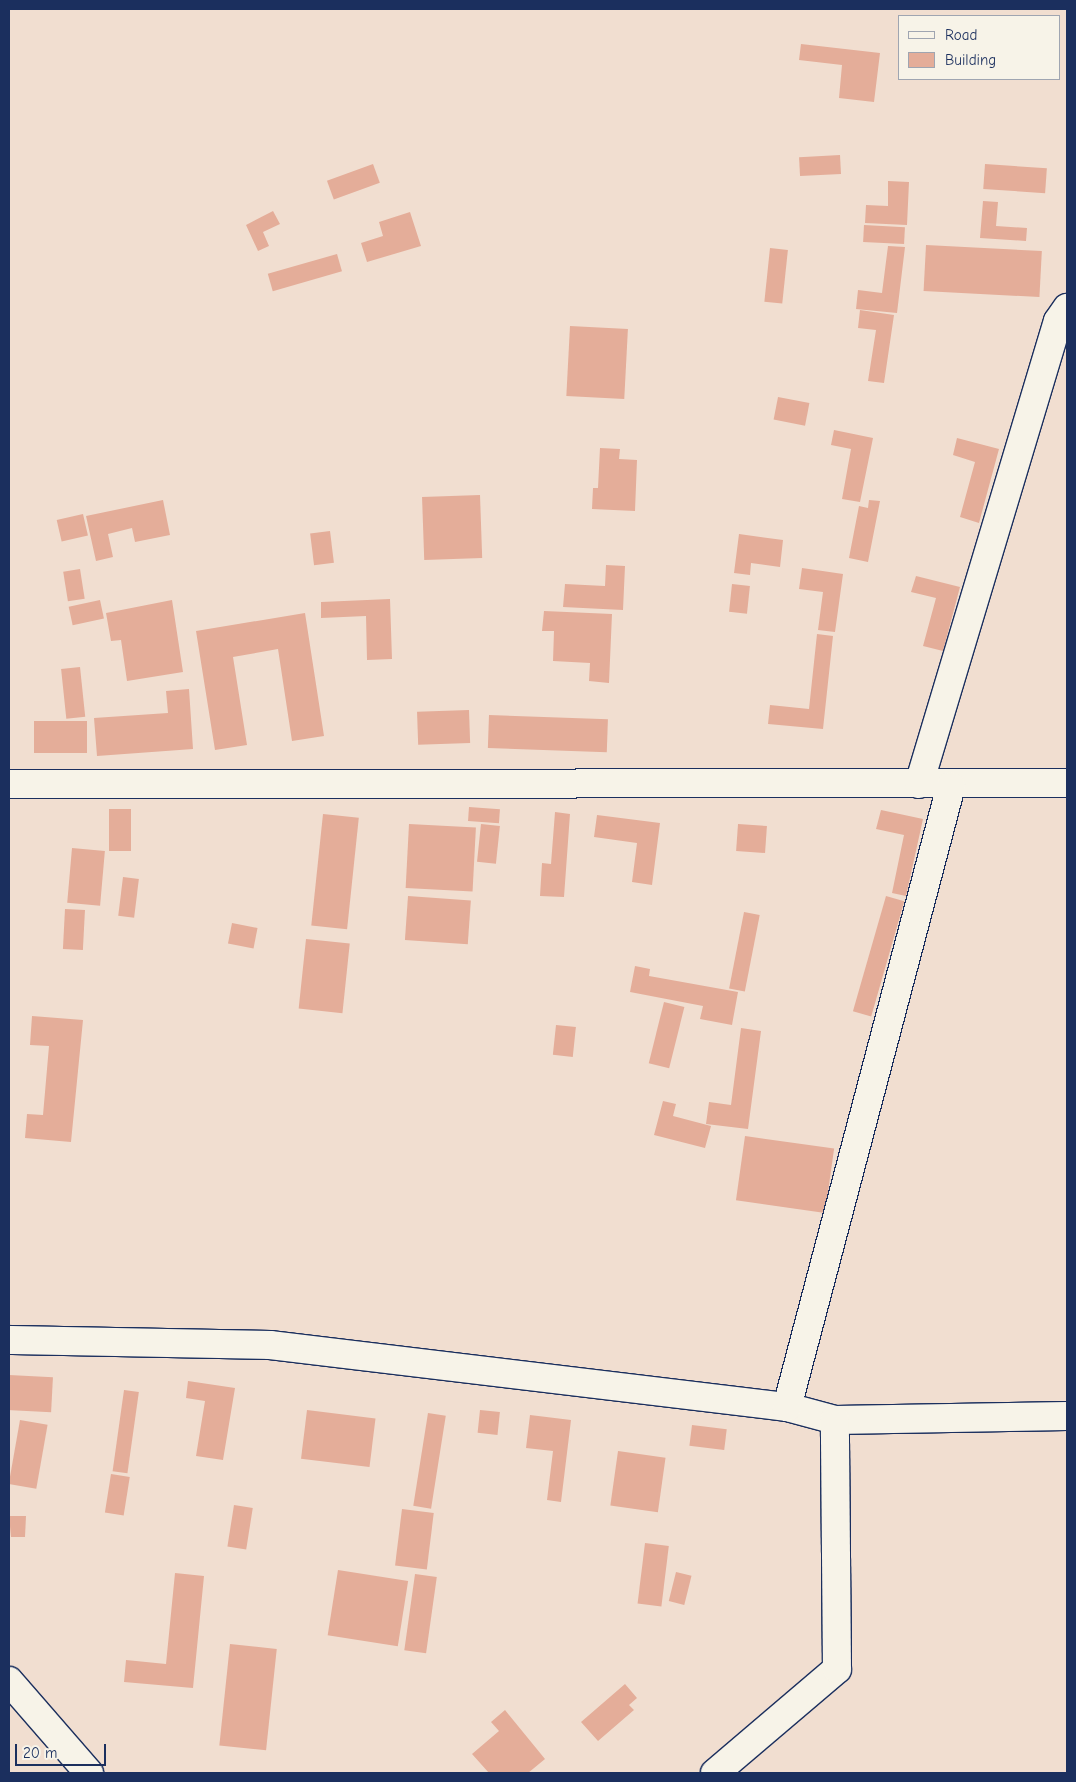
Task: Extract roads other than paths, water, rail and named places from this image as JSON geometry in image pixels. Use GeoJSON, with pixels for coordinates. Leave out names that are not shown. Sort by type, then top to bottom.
{"type":"FeatureCollection","features":[{"type":"Feature","properties":{"kind":"street"},"geometry":{"type":"LineString","coordinates":[[919,784],[1058,321],[1067,308]]}},
{"type":"Feature","properties":{"kind":"street"},"geometry":{"type":"LineString","coordinates":[[9,784],[919,784],[951,786],[1067,783]]}},
{"type":"Feature","properties":{"kind":"street"},"geometry":{"type":"LineString","coordinates":[[787,1407],[951,786]]}},
{"type":"Feature","properties":{"kind":"street"},"geometry":{"type":"LineString","coordinates":[[9,1340],[270,1345],[787,1407],[835,1420],[1067,1416]]}},
{"type":"Feature","properties":{"kind":"street"},"geometry":{"type":"LineString","coordinates":[[715,1773],[837,1669],[835,1420]]}},
{"type":"Feature","properties":{"kind":"street"},"geometry":{"type":"LineString","coordinates":[[9,1681],[89,1773]]}}]}
